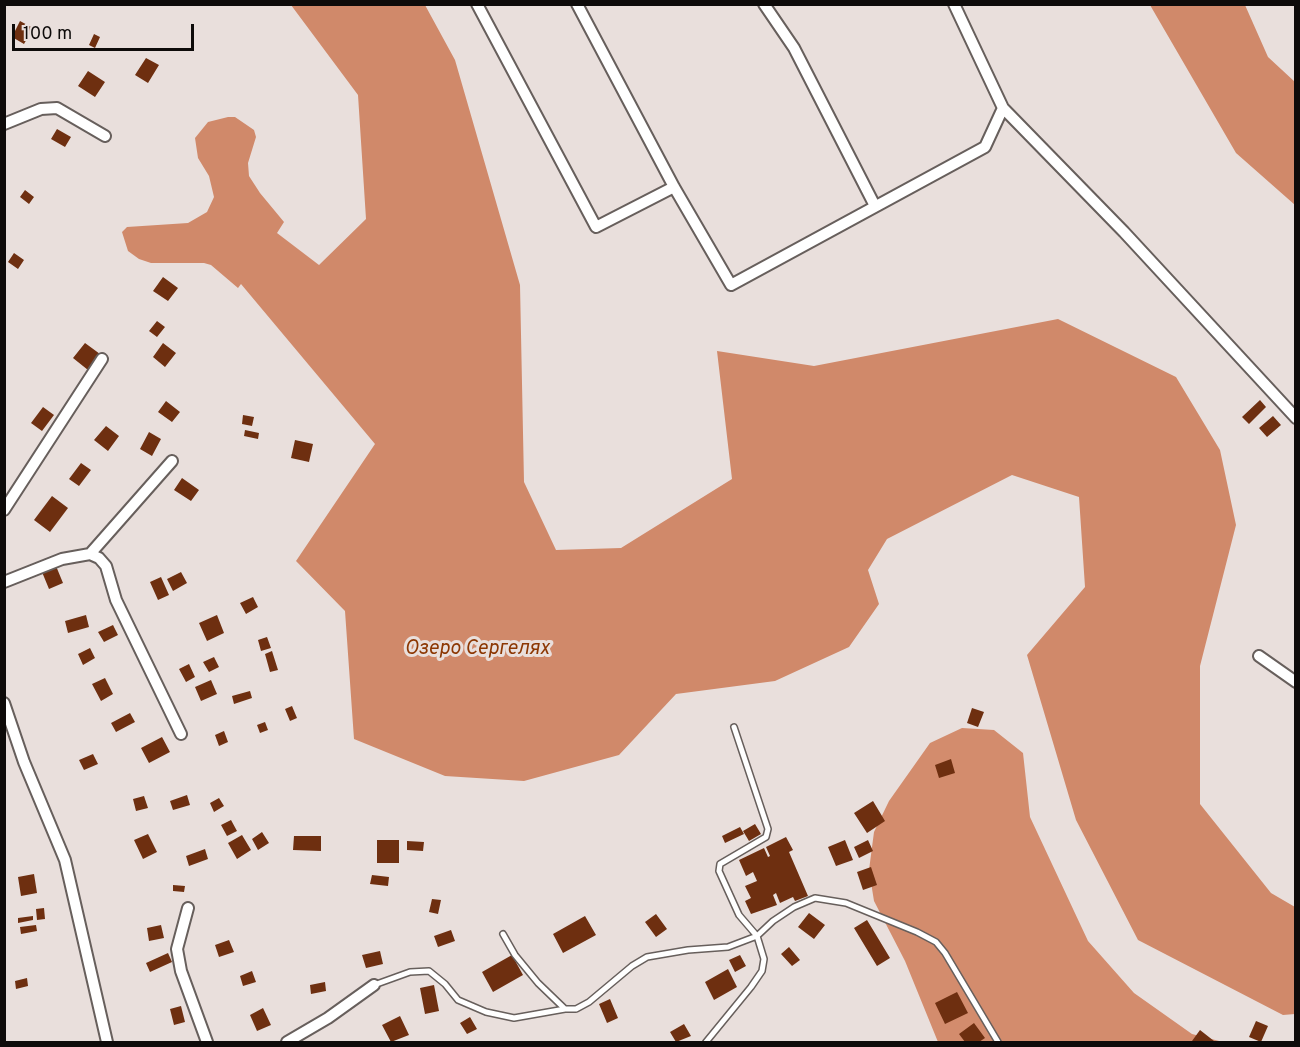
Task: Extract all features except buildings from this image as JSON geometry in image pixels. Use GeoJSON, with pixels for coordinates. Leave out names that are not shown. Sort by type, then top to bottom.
{"type":"FeatureCollection","features":[{"type":"Feature","properties":{"kind":"street"},"geometry":{"type":"LineString","coordinates":[[477,4],[596,227],[674,187]]}},
{"type":"Feature","properties":{"kind":"street"},"geometry":{"type":"LineString","coordinates":[[577,4],[674,187],[731,285],[985,147],[1003,108]]}},
{"type":"Feature","properties":{"kind":"street"},"geometry":{"type":"LineString","coordinates":[[764,4],[794,48],[875,206]]}},
{"type":"Feature","properties":{"kind":"street"},"geometry":{"type":"LineString","coordinates":[[954,4],[1003,108],[1124,232],[1296,418]]}},
{"type":"Feature","properties":{"kind":"street"},"geometry":{"type":"LineString","coordinates":[[4,124],[41,109],[57,108],[105,136]]}},
{"type":"Feature","properties":{"kind":"street"},"geometry":{"type":"LineString","coordinates":[[4,510],[102,359]]}},
{"type":"Feature","properties":{"kind":"street"},"geometry":{"type":"LineString","coordinates":[[90,554],[172,461]]}},
{"type":"Feature","properties":{"kind":"street"},"geometry":{"type":"LineString","coordinates":[[4,582],[62,559],[90,554],[99,558],[106,566],[116,600],[181,734]]}},
{"type":"Feature","properties":{"kind":"street"},"geometry":{"type":"LineString","coordinates":[[1259,656],[1296,682]]}},
{"type":"Feature","properties":{"kind":"street"},"geometry":{"type":"LineString","coordinates":[[4,703],[7,719],[65,860],[107,1042]]}},
{"type":"Feature","properties":{"kind":"street"},"geometry":{"type":"LineString","coordinates":[[188,908],[177,949],[181,971],[207,1042]]}},
{"type":"Feature","properties":{"kind":"street"},"geometry":{"type":"LineString","coordinates":[[287,1042],[328,1018],[374,985]]}},
{"type":"Feature","properties":{"kind":"lane"},"geometry":{"type":"LineString","coordinates":[[706,1042],[751,987],[762,970],[764,959],[757,936],[739,915],[719,871],[720,864],[766,837],[768,829],[734,727]]}},
{"type":"Feature","properties":{"kind":"lane"},"geometry":{"type":"LineString","coordinates":[[374,985],[410,972],[429,971],[445,984],[458,1000],[486,1012],[514,1018],[576,1009],[589,1002],[632,966],[647,957],[728,947],[757,936],[773,921],[794,907],[815,898],[846,903],[936,942],[945,953],[998,1042]]}},
{"type":"Feature","properties":{"kind":"lane"},"geometry":{"type":"LineString","coordinates":[[503,934],[515,955],[538,983],[565,1009]]}},
{"type":"Feature","properties":{"kind":"shaded area"},"geometry":{"type":"Polygon","coordinates":[[[962,728],[994,730],[1023,753],[1030,817],[1088,941],[1134,993],[1192,1034],[1223,1042],[938,1042],[905,961],[874,901],[869,870],[874,832],[889,801],[930,743],[962,728]]]}},
{"type":"Feature","properties":{"kind":"water","name":"Озеро Сергелях"},"geometry":{"type":"Polygon","coordinates":[[[291,5],[425,5],[455,60],[520,285],[524,482],[556,550],[621,548],[732,479],[717,351],[814,366],[1058,319],[1176,377],[1220,450],[1236,525],[1200,666],[1200,804],[1271,893],[1295,907],[1295,1014],[1283,1015],[1138,940],[1076,820],[1027,655],[1085,587],[1079,497],[1012,475],[887,539],[868,570],[879,604],[849,647],[775,681],[676,694],[619,755],[524,781],[445,776],[354,739],[345,611],[296,561],[375,444],[241,284],[238,288],[211,265],[204,263],[151,263],[139,259],[128,251],[122,232],[127,227],[188,223],[207,212],[214,197],[209,176],[198,158],[195,138],[208,122],[228,117],[235,117],[254,130],[256,137],[248,163],[249,176],[284,222],[277,233],[319,265],[366,219],[358,95],[291,5]]]}},
{"type":"Feature","properties":{"kind":"water"},"geometry":{"type":"Polygon","coordinates":[[[1150,5],[1245,5],[1268,57],[1295,82],[1295,205],[1236,153],[1150,5]]]}}]}
